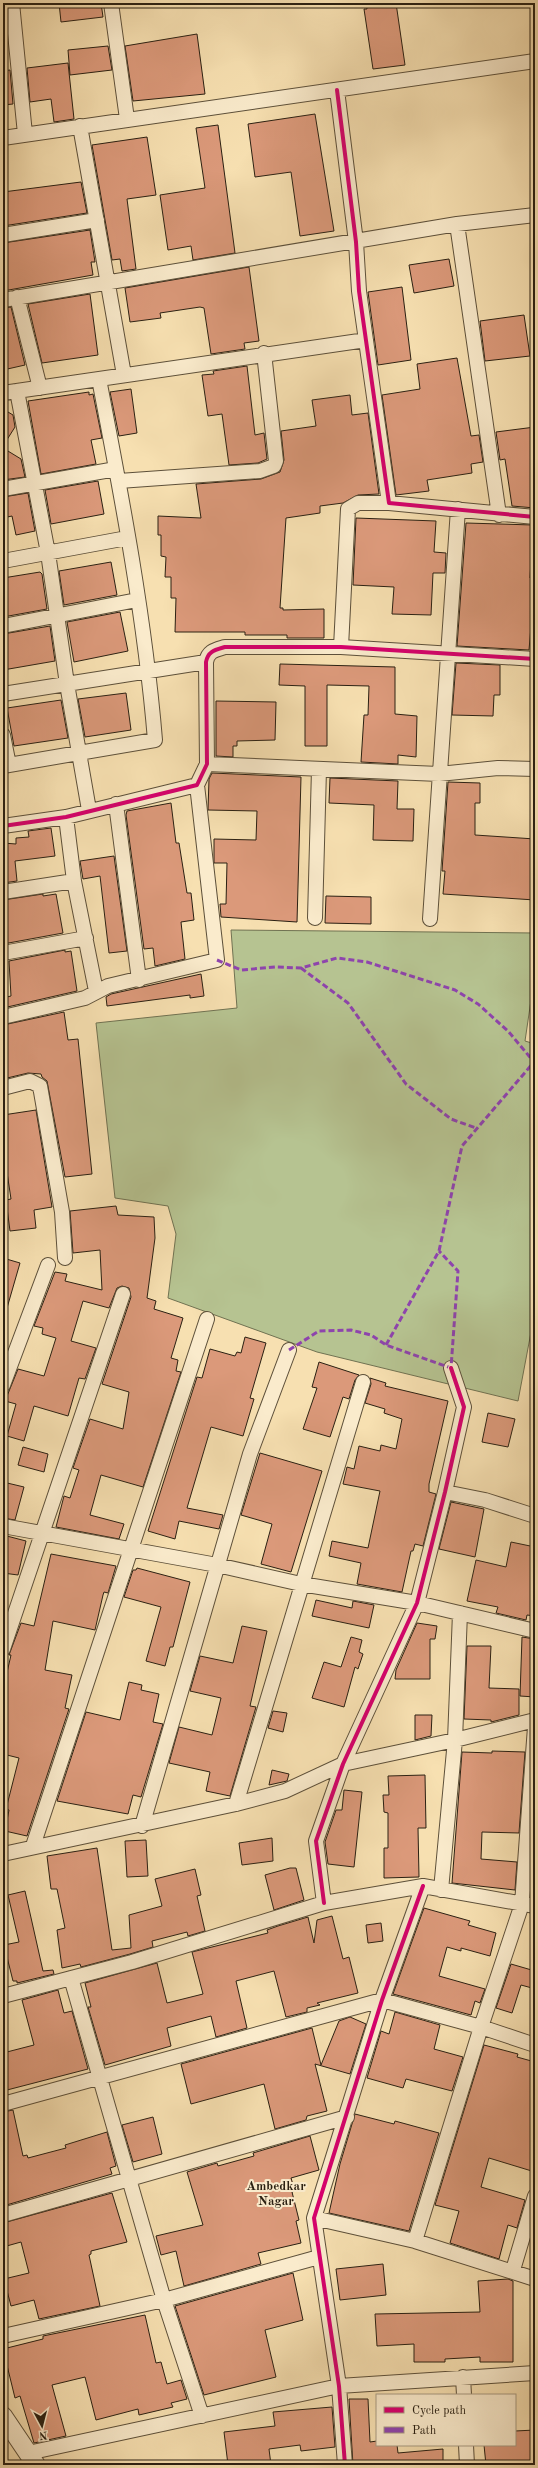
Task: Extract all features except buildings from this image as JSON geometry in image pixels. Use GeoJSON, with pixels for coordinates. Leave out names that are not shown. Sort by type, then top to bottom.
{"type":"FeatureCollection","features":[{"type":"Feature","properties":{"kind":"street"},"geometry":{"type":"LineString","coordinates":[[12,3],[25,134]]}},
{"type":"Feature","properties":{"kind":"street"},"geometry":{"type":"LineString","coordinates":[[111,3],[127,119]]}},
{"type":"Feature","properties":{"kind":"street"},"geometry":{"type":"LineString","coordinates":[[3,138],[535,61]]}},
{"type":"Feature","properties":{"kind":"street"},"geometry":{"type":"LineString","coordinates":[[338,90],[356,242],[359,291],[389,503]]}},
{"type":"Feature","properties":{"kind":"street"},"geometry":{"type":"LineString","coordinates":[[80,126],[124,375]]}},
{"type":"Feature","properties":{"kind":"street"},"geometry":{"type":"LineString","coordinates":[[3,300],[108,284],[457,224],[535,215]]}},
{"type":"Feature","properties":{"kind":"street"},"geometry":{"type":"LineString","coordinates":[[3,235],[96,220]]}},
{"type":"Feature","properties":{"kind":"street"},"geometry":{"type":"LineString","coordinates":[[457,224],[499,515]]}},
{"type":"Feature","properties":{"kind":"street"},"geometry":{"type":"LineString","coordinates":[[17,297],[40,388]]}},
{"type":"Feature","properties":{"kind":"street"},"geometry":{"type":"LineString","coordinates":[[3,393],[264,353],[366,340]]}},
{"type":"Feature","properties":{"kind":"street"},"geometry":{"type":"LineString","coordinates":[[3,489],[118,475],[260,471],[274,466],[276,461],[264,353]]}},
{"type":"Feature","properties":{"kind":"street"},"geometry":{"type":"LineString","coordinates":[[3,735],[6,765],[155,740],[149,671],[118,475],[99,379]]}},
{"type":"Feature","properties":{"kind":"street"},"geometry":{"type":"LineString","coordinates":[[17,391],[48,553],[78,753],[89,810]]}},
{"type":"Feature","properties":{"kind":"street"},"geometry":{"type":"LineString","coordinates":[[341,647],[348,509],[358,503],[389,503],[458,509],[499,515],[535,517]]}},
{"type":"Feature","properties":{"kind":"street"},"geometry":{"type":"LineString","coordinates":[[430,919],[458,509]]}},
{"type":"Feature","properties":{"kind":"street"},"geometry":{"type":"LineString","coordinates":[[3,561],[127,538]]}},
{"type":"Feature","properties":{"kind":"street"},"geometry":{"type":"LineString","coordinates":[[3,626],[137,600]]}},
{"type":"Feature","properties":{"kind":"street"},"geometry":{"type":"LineString","coordinates":[[3,1018],[85,998],[108,986],[140,980],[217,960],[196,785],[207,764],[206,662],[207,656],[212,651],[225,647],[341,647],[535,659]]}},
{"type":"Feature","properties":{"kind":"street"},"geometry":{"type":"LineString","coordinates":[[3,694],[206,662]]}},
{"type":"Feature","properties":{"kind":"street"},"geometry":{"type":"LineString","coordinates":[[207,764],[439,774],[498,768],[535,769]]}},
{"type":"Feature","properties":{"kind":"street"},"geometry":{"type":"LineString","coordinates":[[316,918],[319,769]]}},
{"type":"Feature","properties":{"kind":"street"},"geometry":{"type":"LineString","coordinates":[[3,826],[66,817],[89,810],[196,785]]}},
{"type":"Feature","properties":{"kind":"street"},"geometry":{"type":"LineString","coordinates":[[116,804],[140,980]]}},
{"type":"Feature","properties":{"kind":"street"},"geometry":{"type":"LineString","coordinates":[[66,817],[74,881],[96,992]]}},
{"type":"Feature","properties":{"kind":"street"},"geometry":{"type":"LineString","coordinates":[[3,892],[74,881]]}},
{"type":"Feature","properties":{"kind":"street"},"geometry":{"type":"LineString","coordinates":[[3,953],[86,938]]}},
{"type":"Feature","properties":{"kind":"street"},"geometry":{"type":"LineString","coordinates":[[3,1088],[30,1082],[40,1086],[62,1212],[65,1258]]}},
{"type":"Feature","properties":{"kind":"street"},"geometry":{"type":"LineString","coordinates":[[3,1385],[48,1265]]}},
{"type":"Feature","properties":{"kind":"street"},"geometry":{"type":"LineString","coordinates":[[3,1649],[123,1294]]}},
{"type":"Feature","properties":{"kind":"street"},"geometry":{"type":"LineString","coordinates":[[33,1846],[207,1319]]}},
{"type":"Feature","properties":{"kind":"street"},"geometry":{"type":"LineString","coordinates":[[142,1826],[250,1454],[289,1350]]}},
{"type":"Feature","properties":{"kind":"street"},"geometry":{"type":"LineString","coordinates":[[324,1903],[316,1841],[343,1764],[417,1603],[445,1492],[464,1407],[451,1368]]}},
{"type":"Feature","properties":{"kind":"street"},"geometry":{"type":"LineString","coordinates":[[236,1804],[363,1382]]}},
{"type":"Feature","properties":{"kind":"street"},"geometry":{"type":"LineString","coordinates":[[445,1492],[485,1500],[535,1516]]}},
{"type":"Feature","properties":{"kind":"street"},"geometry":{"type":"LineString","coordinates":[[3,1526],[217,1565],[301,1584],[417,1603],[535,1631]]}},
{"type":"Feature","properties":{"kind":"street"},"geometry":{"type":"LineString","coordinates":[[441,1890],[455,1740],[460,1613]]}},
{"type":"Feature","properties":{"kind":"street"},"geometry":{"type":"LineString","coordinates":[[3,1854],[33,1846],[142,1826],[236,1804],[285,1791],[343,1764],[455,1740],[535,1720]]}},
{"type":"Feature","properties":{"kind":"street"},"geometry":{"type":"LineString","coordinates":[[415,2241],[481,2027],[529,1905],[535,1727]]}},
{"type":"Feature","properties":{"kind":"street"},"geometry":{"type":"LineString","coordinates":[[3,1996],[132,1962],[324,1903],[423,1886],[529,1905]]}},
{"type":"Feature","properties":{"kind":"street"},"geometry":{"type":"LineString","coordinates":[[345,2465],[339,2386],[314,2218],[347,2117],[382,2000],[423,1886]]}},
{"type":"Feature","properties":{"kind":"street"},"geometry":{"type":"LineString","coordinates":[[70,1978],[164,2300],[202,2416]]}},
{"type":"Feature","properties":{"kind":"street"},"geometry":{"type":"LineString","coordinates":[[3,2104],[382,2000],[481,2027],[535,2045]]}},
{"type":"Feature","properties":{"kind":"street"},"geometry":{"type":"LineString","coordinates":[[3,2215],[347,2117]]}},
{"type":"Feature","properties":{"kind":"street"},"geometry":{"type":"LineString","coordinates":[[513,2270],[535,2196]]}},
{"type":"Feature","properties":{"kind":"street"},"geometry":{"type":"LineString","coordinates":[[314,2218],[415,2241],[513,2270],[535,2279]]}},
{"type":"Feature","properties":{"kind":"street"},"geometry":{"type":"LineString","coordinates":[[3,2336],[164,2300],[319,2257]]}},
{"type":"Feature","properties":{"kind":"street"},"geometry":{"type":"LineString","coordinates":[[3,2416],[32,2459],[202,2416],[339,2386],[535,2373]]}},
{"type":"Feature","properties":{"kind":"street"},"geometry":{"type":"LineString","coordinates":[[463,2377],[464,2394]]}},
{"type":"Feature","properties":{"kind":"street"},"geometry":{"type":"LineString","coordinates":[[466,2446],[467,2465]]}},
{"type":"Feature","properties":{"kind":"green space"},"geometry":{"type":"Polygon","coordinates":[[[231,930],[535,933],[535,973],[525,1041],[535,1044],[535,1311],[518,1401],[317,1352],[168,1298],[176,1234],[168,1206],[115,1198],[96,1023],[237,1008],[231,930]]]}},
{"type":"Feature","properties":{"kind":"marked path"},"geometry":{"type":"LineString","coordinates":[[217,960],[241,970],[275,967],[301,968],[337,958],[367,962],[455,990],[478,1004],[508,1031],[534,1062]]}},
{"type":"Feature","properties":{"kind":"marked path"},"geometry":{"type":"LineString","coordinates":[[301,968],[348,1003],[406,1084],[451,1119],[476,1128]]}},
{"type":"Feature","properties":{"kind":"marked path"},"geometry":{"type":"LineString","coordinates":[[386,1345],[439,1251],[462,1146],[534,1062],[535,1058]]}},
{"type":"Feature","properties":{"kind":"marked path"},"geometry":{"type":"LineString","coordinates":[[289,1350],[319,1331],[351,1330],[371,1335],[386,1345],[451,1368],[458,1271],[439,1251]]}},
{"type":"Feature","properties":{"kind":"cycle path"},"geometry":{"type":"LineString","coordinates":[[337,90],[356,242],[359,291],[389,503],[535,517]]}},
{"type":"Feature","properties":{"kind":"cycle path"},"geometry":{"type":"LineString","coordinates":[[3,826],[66,817],[197,785],[207,764],[206,662],[208,655],[218,649],[225,647],[341,647],[535,659]]}},
{"type":"Feature","properties":{"kind":"cycle path"},"geometry":{"type":"LineString","coordinates":[[324,1903],[316,1841],[343,1764],[417,1603],[445,1492],[464,1407],[451,1368]]}},
{"type":"Feature","properties":{"kind":"cycle path"},"geometry":{"type":"LineString","coordinates":[[345,2465],[339,2386],[314,2218],[382,2000],[423,1886]]}},
{"type":"Feature","properties":{"kind":"district","name":"Ambedkar Nagar"},"geometry":{"type":"Point","coordinates":[276,2194]}}]}
